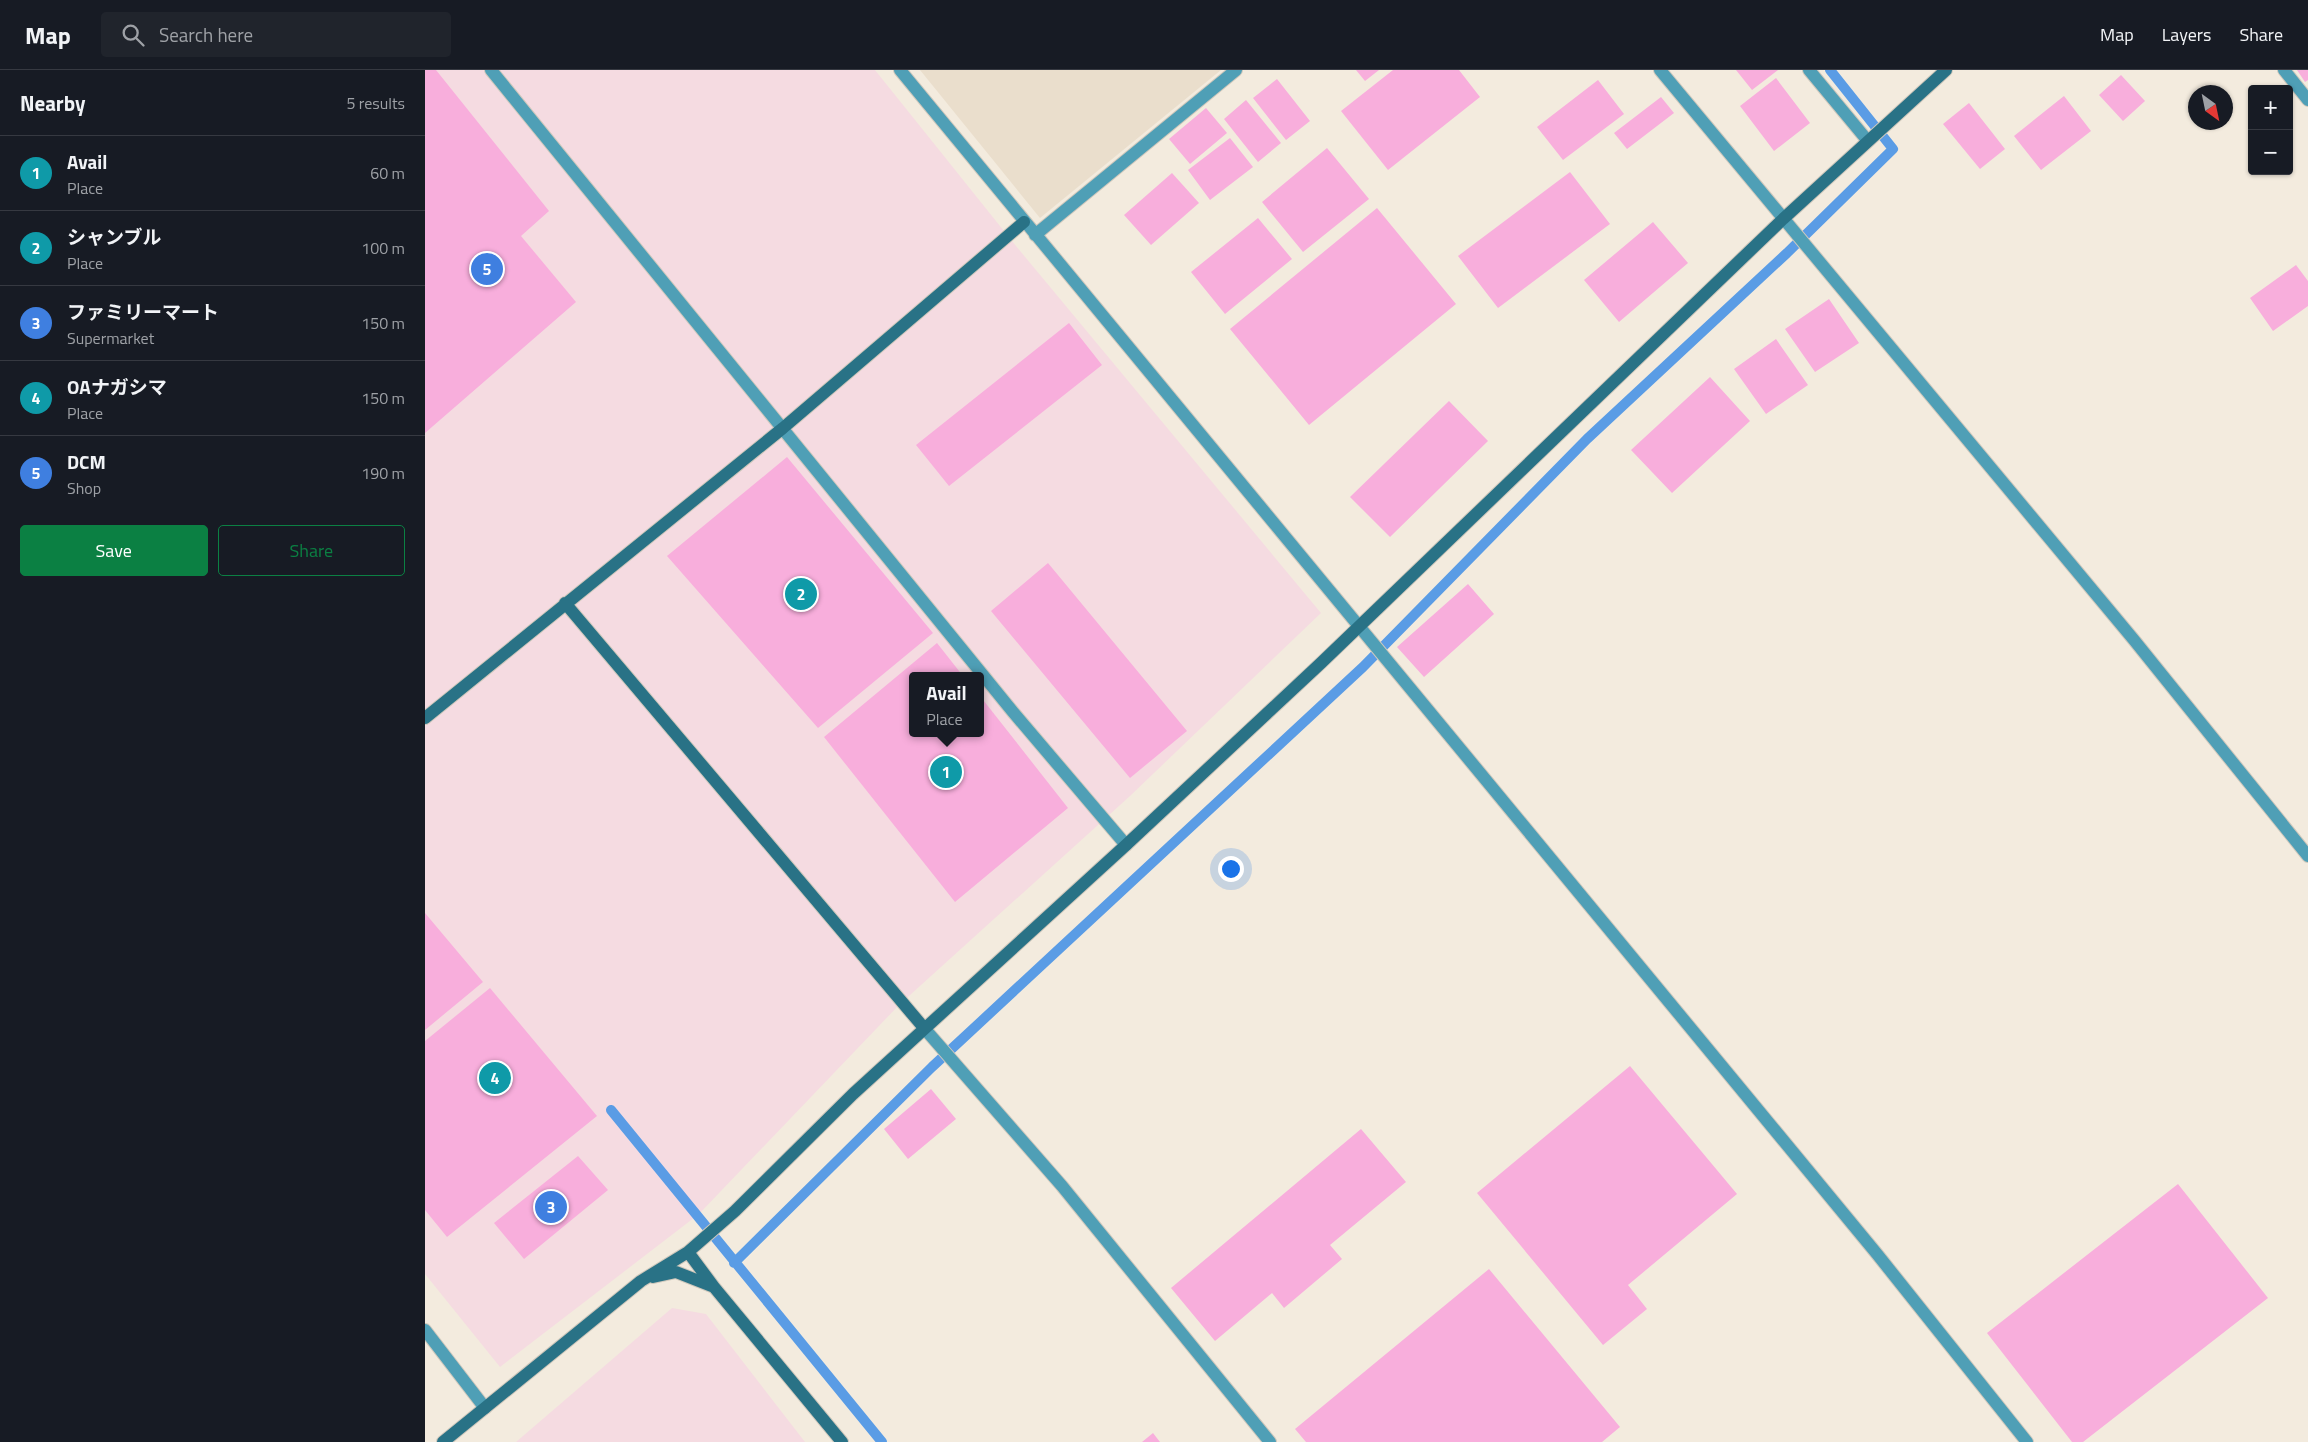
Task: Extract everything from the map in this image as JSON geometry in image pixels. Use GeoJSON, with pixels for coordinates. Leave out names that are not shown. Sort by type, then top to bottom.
{"type":"FeatureCollection","features":[{"type":"Feature","properties":{"kind":"street"},"geometry":{"type":"LineString","coordinates":[[491,70],[981,672]]}},
{"type":"Feature","properties":{"kind":"street"},"geometry":{"type":"LineString","coordinates":[[899,70],[1870,1246],[2027,1442]]}},
{"type":"Feature","properties":{"kind":"street"},"geometry":{"type":"LineString","coordinates":[[1035,235],[1236,70]]}},
{"type":"Feature","properties":{"kind":"street"},"geometry":{"type":"LineString","coordinates":[[1660,70],[2134,640],[2308,856]]}},
{"type":"Feature","properties":{"kind":"street"},"geometry":{"type":"LineString","coordinates":[[1809,70],[1867,140]]}},
{"type":"Feature","properties":{"kind":"street"},"geometry":{"type":"LineString","coordinates":[[443,1442],[641,1281],[688,1252],[735,1211],[853,1094],[1126,846],[1358,627],[1783,219],[1867,140],[1946,70]]}},
{"type":"Feature","properties":{"kind":"street"},"geometry":{"type":"LineString","coordinates":[[2284,70],[2308,100]]}},
{"type":"Feature","properties":{"kind":"street"},"geometry":{"type":"LineString","coordinates":[[425,718],[783,428],[1024,222]]}},
{"type":"Feature","properties":{"kind":"street"},"geometry":{"type":"LineString","coordinates":[[565,603],[924,1028],[1061,1186],[1270,1442]]}},
{"type":"Feature","properties":{"kind":"street"},"geometry":{"type":"LineString","coordinates":[[984,676],[1126,846]]}},
{"type":"Feature","properties":{"kind":"street"},"geometry":{"type":"LineString","coordinates":[[688,1252],[714,1287],[842,1442]]}},
{"type":"Feature","properties":{"kind":"street"},"geometry":{"type":"LineString","coordinates":[[641,1281],[676,1272],[714,1287]]}},
{"type":"Feature","properties":{"kind":"street"},"geometry":{"type":"LineString","coordinates":[[425,1330],[485,1408]]}},
{"type":"Feature","properties":{"kind":"shaded area"},"geometry":{"type":"Polygon","coordinates":[[[425,70],[875,70],[1016,246],[1321,613],[1130,796],[899,1005],[699,1214],[500,1367],[425,1274],[425,70]]]}},
{"type":"Feature","properties":{"kind":"shaded area"},"geometry":{"type":"Polygon","coordinates":[[[920,70],[1221,70],[1040,218],[920,70]]]}},
{"type":"Feature","properties":{"kind":"shaded area"},"geometry":{"type":"Polygon","coordinates":[[[672,1308],[706,1314],[805,1442],[516,1442],[672,1308]]]}},
{"type":"Feature","properties":{"kind":"building"},"geometry":{"type":"Polygon","coordinates":[[[425,70],[436,70],[549,211],[521,236],[576,302],[425,433],[425,70]]]}},
{"type":"Feature","properties":{"kind":"building"},"geometry":{"type":"Polygon","coordinates":[[[1356,70],[1379,70],[1365,81],[1356,70]]]}},
{"type":"Feature","properties":{"kind":"building"},"geometry":{"type":"Polygon","coordinates":[[[1393,70],[1459,70],[1480,97],[1388,170],[1341,111],[1393,70]]]}},
{"type":"Feature","properties":{"kind":"building"},"geometry":{"type":"Polygon","coordinates":[[[1736,70],[1778,70],[1752,90],[1736,70]]]}},
{"type":"Feature","properties":{"kind":"building"},"geometry":{"type":"Polygon","coordinates":[[[2297,70],[2308,70],[2308,80],[2305,82],[2297,70]]]}},
{"type":"Feature","properties":{"kind":"building"},"geometry":{"type":"Polygon","coordinates":[[[2121,75],[2145,101],[2123,121],[2099,95],[2121,75]]]}},
{"type":"Feature","properties":{"kind":"building"},"geometry":{"type":"Polygon","coordinates":[[[1776,78],[1810,123],[1774,151],[1740,106],[1776,78]]]}},
{"type":"Feature","properties":{"kind":"building"},"geometry":{"type":"Polygon","coordinates":[[[1277,79],[1310,121],[1286,140],[1253,98],[1277,79]]]}},
{"type":"Feature","properties":{"kind":"building"},"geometry":{"type":"Polygon","coordinates":[[[1598,80],[1624,114],[1563,160],[1537,127],[1598,80]]]}},
{"type":"Feature","properties":{"kind":"building"},"geometry":{"type":"Polygon","coordinates":[[[2064,96],[2091,131],[2041,170],[2014,136],[2064,96]]]}},
{"type":"Feature","properties":{"kind":"building"},"geometry":{"type":"Polygon","coordinates":[[[1661,97],[1674,113],[1627,149],[1614,133],[1661,97]]]}},
{"type":"Feature","properties":{"kind":"building"},"geometry":{"type":"Polygon","coordinates":[[[1246,100],[1281,143],[1258,162],[1224,119],[1246,100]]]}},
{"type":"Feature","properties":{"kind":"building"},"geometry":{"type":"Polygon","coordinates":[[[1969,103],[2005,149],[1980,169],[1943,124],[1969,103]]]}},
{"type":"Feature","properties":{"kind":"building"},"geometry":{"type":"Polygon","coordinates":[[[1206,108],[1227,133],[1190,164],[1169,139],[1206,108]]]}},
{"type":"Feature","properties":{"kind":"building"},"geometry":{"type":"Polygon","coordinates":[[[1230,138],[1253,167],[1210,200],[1188,170],[1230,138]]]}},
{"type":"Feature","properties":{"kind":"building"},"geometry":{"type":"Polygon","coordinates":[[[1327,148],[1369,199],[1303,252],[1262,202],[1327,148]]]}},
{"type":"Feature","properties":{"kind":"building"},"geometry":{"type":"Polygon","coordinates":[[[1570,172],[1610,224],[1498,308],[1458,256],[1570,172]]]}},
{"type":"Feature","properties":{"kind":"building"},"geometry":{"type":"Polygon","coordinates":[[[1172,173],[1199,203],[1151,245],[1124,215],[1172,173]]]}},
{"type":"Feature","properties":{"kind":"building"},"geometry":{"type":"Polygon","coordinates":[[[1377,208],[1456,304],[1309,425],[1230,329],[1377,208]]]}},
{"type":"Feature","properties":{"kind":"building"},"geometry":{"type":"Polygon","coordinates":[[[1258,218],[1292,259],[1225,314],[1191,272],[1258,218]]]}},
{"type":"Feature","properties":{"kind":"building"},"geometry":{"type":"Polygon","coordinates":[[[1653,222],[1688,263],[1619,322],[1584,280],[1653,222]]]}},
{"type":"Feature","properties":{"kind":"building"},"geometry":{"type":"Polygon","coordinates":[[[2296,265],[2308,281],[2308,306],[2273,331],[2250,298],[2296,265]]]}},
{"type":"Feature","properties":{"kind":"building"},"geometry":{"type":"Polygon","coordinates":[[[1829,299],[1859,343],[1815,372],[1785,329],[1829,299]]]}},
{"type":"Feature","properties":{"kind":"building"},"geometry":{"type":"Polygon","coordinates":[[[1069,323],[1102,365],[949,486],[916,445],[1069,323]]]}},
{"type":"Feature","properties":{"kind":"building"},"geometry":{"type":"Polygon","coordinates":[[[1776,339],[1808,385],[1766,414],[1734,369],[1776,339]]]}},
{"type":"Feature","properties":{"kind":"building"},"geometry":{"type":"Polygon","coordinates":[[[1710,377],[1750,421],[1672,493],[1631,450],[1710,377]]]}},
{"type":"Feature","properties":{"kind":"building"},"geometry":{"type":"Polygon","coordinates":[[[1449,401],[1488,441],[1390,537],[1350,497],[1449,401]]]}},
{"type":"Feature","properties":{"kind":"building"},"geometry":{"type":"Polygon","coordinates":[[[787,457],[933,633],[818,728],[667,556],[787,457]]]}},
{"type":"Feature","properties":{"kind":"building"},"geometry":{"type":"Polygon","coordinates":[[[1048,563],[1187,731],[1130,778],[991,611],[1048,563]]]}},
{"type":"Feature","properties":{"kind":"building"},"geometry":{"type":"Polygon","coordinates":[[[1468,584],[1494,614],[1424,677],[1397,647],[1468,584]]]}},
{"type":"Feature","properties":{"kind":"building"},"geometry":{"type":"Polygon","coordinates":[[[937,643],[960,672],[909,672],[909,737],[984,737],[984,701],[1068,808],[955,902],[824,737],[937,643]]]}},
{"type":"Feature","properties":{"kind":"building"},"geometry":{"type":"Polygon","coordinates":[[[425,913],[483,982],[425,1030],[425,913]]]}},
{"type":"Feature","properties":{"kind":"building"},"geometry":{"type":"Polygon","coordinates":[[[490,988],[597,1116],[447,1237],[425,1210],[425,1041],[490,988]]]}},
{"type":"Feature","properties":{"kind":"building"},"geometry":{"type":"Polygon","coordinates":[[[1630,1066],[1737,1194],[1628,1285],[1647,1309],[1603,1345],[1477,1193],[1630,1066]]]}},
{"type":"Feature","properties":{"kind":"building"},"geometry":{"type":"Polygon","coordinates":[[[931,1089],[956,1119],[908,1159],[884,1129],[931,1089]]]}},
{"type":"Feature","properties":{"kind":"building"},"geometry":{"type":"Polygon","coordinates":[[[1361,1129],[1406,1182],[1330,1245],[1342,1259],[1284,1308],[1272,1293],[1215,1341],[1171,1288],[1361,1129]]]}},
{"type":"Feature","properties":{"kind":"building"},"geometry":{"type":"Polygon","coordinates":[[[578,1156],[608,1190],[524,1259],[494,1223],[578,1156]]]}},
{"type":"Feature","properties":{"kind":"building"},"geometry":{"type":"Polygon","coordinates":[[[2178,1184],[2268,1298],[2083,1442],[2072,1442],[1987,1333],[2178,1184]]]}},
{"type":"Feature","properties":{"kind":"building"},"geometry":{"type":"Polygon","coordinates":[[[1489,1269],[1620,1427],[1602,1442],[1306,1442],[1295,1429],[1489,1269]]]}},
{"type":"Feature","properties":{"kind":"building"},"geometry":{"type":"Polygon","coordinates":[[[1153,1433],[1160,1442],[1142,1442],[1153,1433]]]}},
{"type":"Feature","properties":{"kind":"waterway"},"geometry":{"type":"LineString","coordinates":[[734,1263],[932,1067],[1363,667],[1587,439],[1787,253],[1893,149],[1830,70]]}},
{"type":"Feature","properties":{"kind":"waterway"},"geometry":{"type":"LineString","coordinates":[[611,1110],[882,1442]]}},
{"type":"Feature","properties":{"kind":"place","name":"DCM"},"geometry":{"type":"Point","coordinates":[487,269]}},
{"type":"Feature","properties":{"kind":"place","name":"シャンブル"},"geometry":{"type":"Point","coordinates":[801,594]}},
{"type":"Feature","properties":{"kind":"place","name":"Avail"},"geometry":{"type":"Point","coordinates":[946,772]}},
{"type":"Feature","properties":{"kind":"place","name":"OAナガシマ"},"geometry":{"type":"Point","coordinates":[495,1078]}},
{"type":"Feature","properties":{"kind":"place","name":"ファミリーマート"},"geometry":{"type":"Point","coordinates":[551,1207]}}]}
